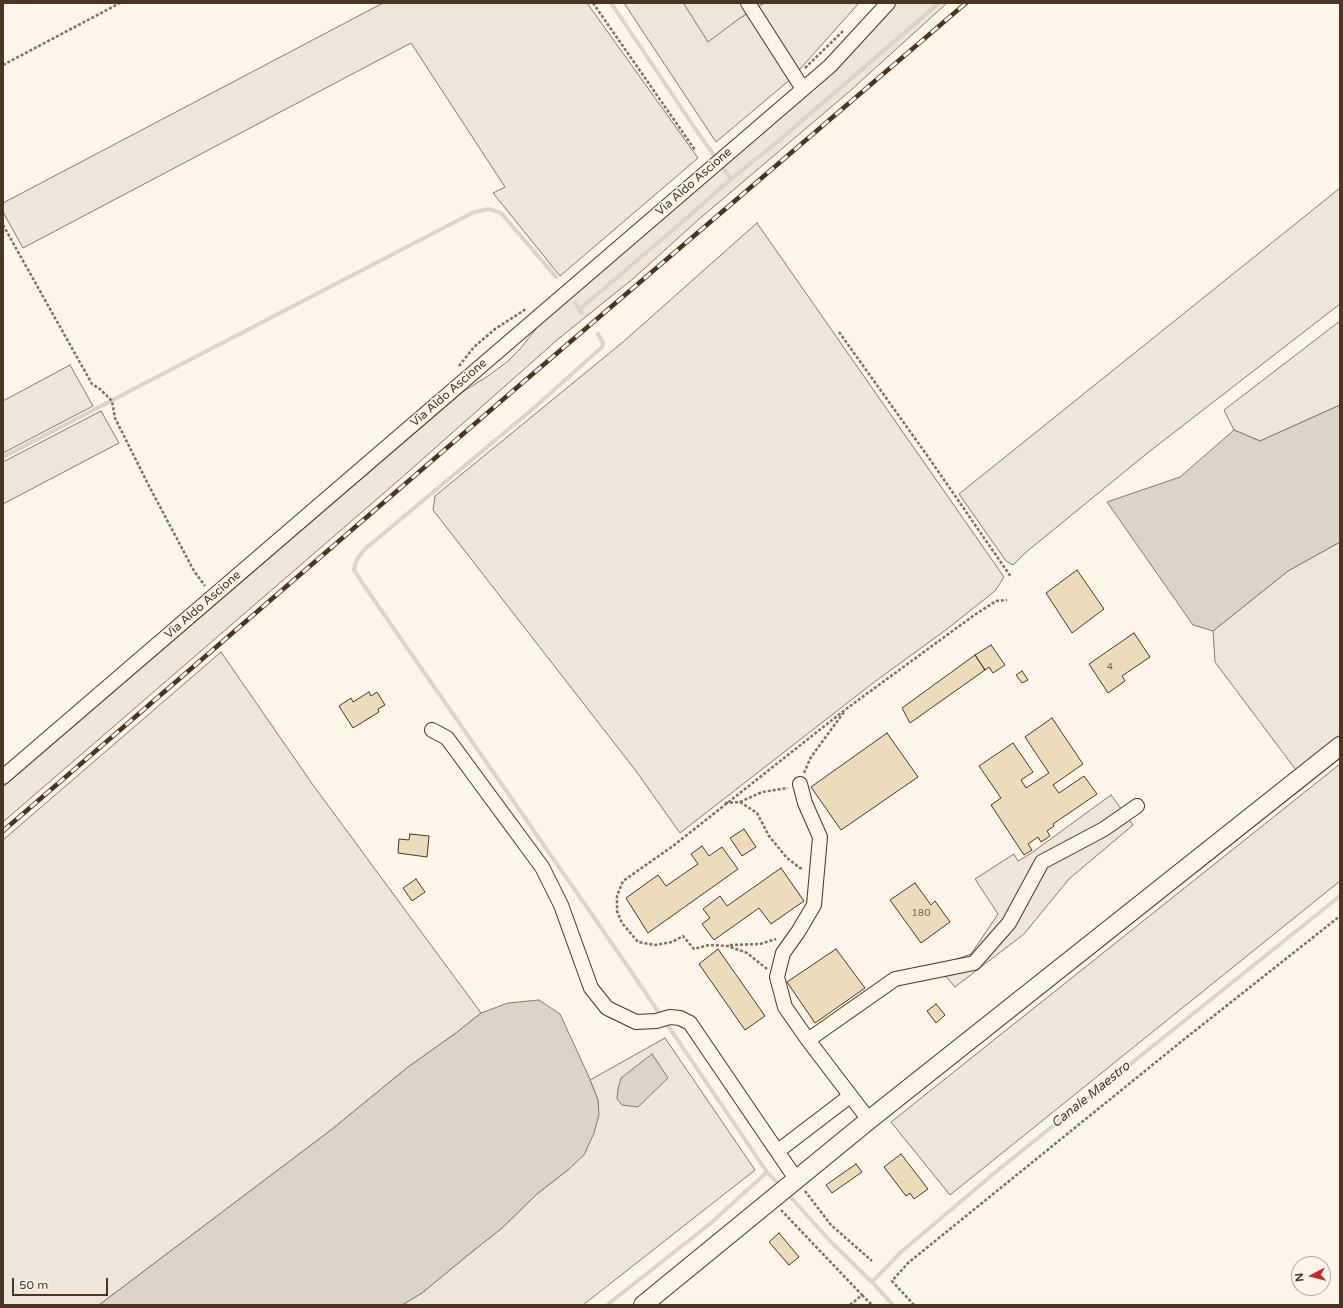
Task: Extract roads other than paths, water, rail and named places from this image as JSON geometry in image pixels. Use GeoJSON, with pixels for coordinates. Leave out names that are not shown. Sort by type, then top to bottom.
{"type":"FeatureCollection","features":[{"type":"Feature","properties":{"kind":"main road"},"geometry":{"type":"LineString","coordinates":[[643,1305],[869,1120],[1340,746]]}},
{"type":"Feature","properties":{"kind":"street"},"geometry":{"type":"LineString","coordinates":[[748,3],[803,89]]}},
{"type":"Feature","properties":{"kind":"street","name":"Via Aldo Ascione"},"geometry":{"type":"LineString","coordinates":[[3,777],[830,66],[888,3]]}},
{"type":"Feature","properties":{"kind":"street"},"geometry":{"type":"LineString","coordinates":[[432,730],[447,738],[542,867],[561,905],[590,988],[607,1008],[636,1022],[680,1018],[690,1023],[778,1151],[784,1189]]}},
{"type":"Feature","properties":{"kind":"street"},"geometry":{"type":"LineString","coordinates":[[800,784],[805,803],[820,837],[814,904],[798,932],[783,953],[776,977],[785,1008],[869,1120]]}},
{"type":"Feature","properties":{"kind":"street"},"geometry":{"type":"LineString","coordinates":[[808,1040],[895,979],[974,963],[1009,923],[1042,862],[1104,829],[1137,806]]}},
{"type":"Feature","properties":{"kind":"street"},"geometry":{"type":"LineString","coordinates":[[778,1151],[850,1096]]}},
{"type":"Feature","properties":{"kind":"waterway"},"geometry":{"type":"LineString","coordinates":[[580,309],[731,179],[694,127],[611,3]]}},
{"type":"Feature","properties":{"kind":"waterway"},"geometry":{"type":"LineString","coordinates":[[731,179],[776,143],[939,3]]}},
{"type":"Feature","properties":{"kind":"waterway"},"geometry":{"type":"LineString","coordinates":[[3,457],[474,212],[489,209],[501,213],[556,277]]}},
{"type":"Feature","properties":{"kind":"waterway"},"geometry":{"type":"LineString","coordinates":[[575,303],[582,313]]}},
{"type":"Feature","properties":{"kind":"waterway"},"geometry":{"type":"LineString","coordinates":[[598,334],[603,343],[602,347],[535,407],[365,549],[358,558],[354,570],[622,958],[767,1172],[780,1186]]}},
{"type":"Feature","properties":{"kind":"waterway","name":"Canale Maestro"},"geometry":{"type":"LineString","coordinates":[[893,1305],[872,1282],[901,1252],[998,1170],[1340,896]]}},
{"type":"Feature","properties":{"kind":"waterway"},"geometry":{"type":"LineString","coordinates":[[607,1305],[711,1223],[767,1172]]}},
{"type":"Feature","properties":{"kind":"waterway"},"geometry":{"type":"LineString","coordinates":[[786,1192],[831,1242],[872,1282]]}},
{"type":"Feature","properties":{"kind":"railway"},"geometry":{"type":"LineString","coordinates":[[3,831],[507,396],[966,3]]}}]}
